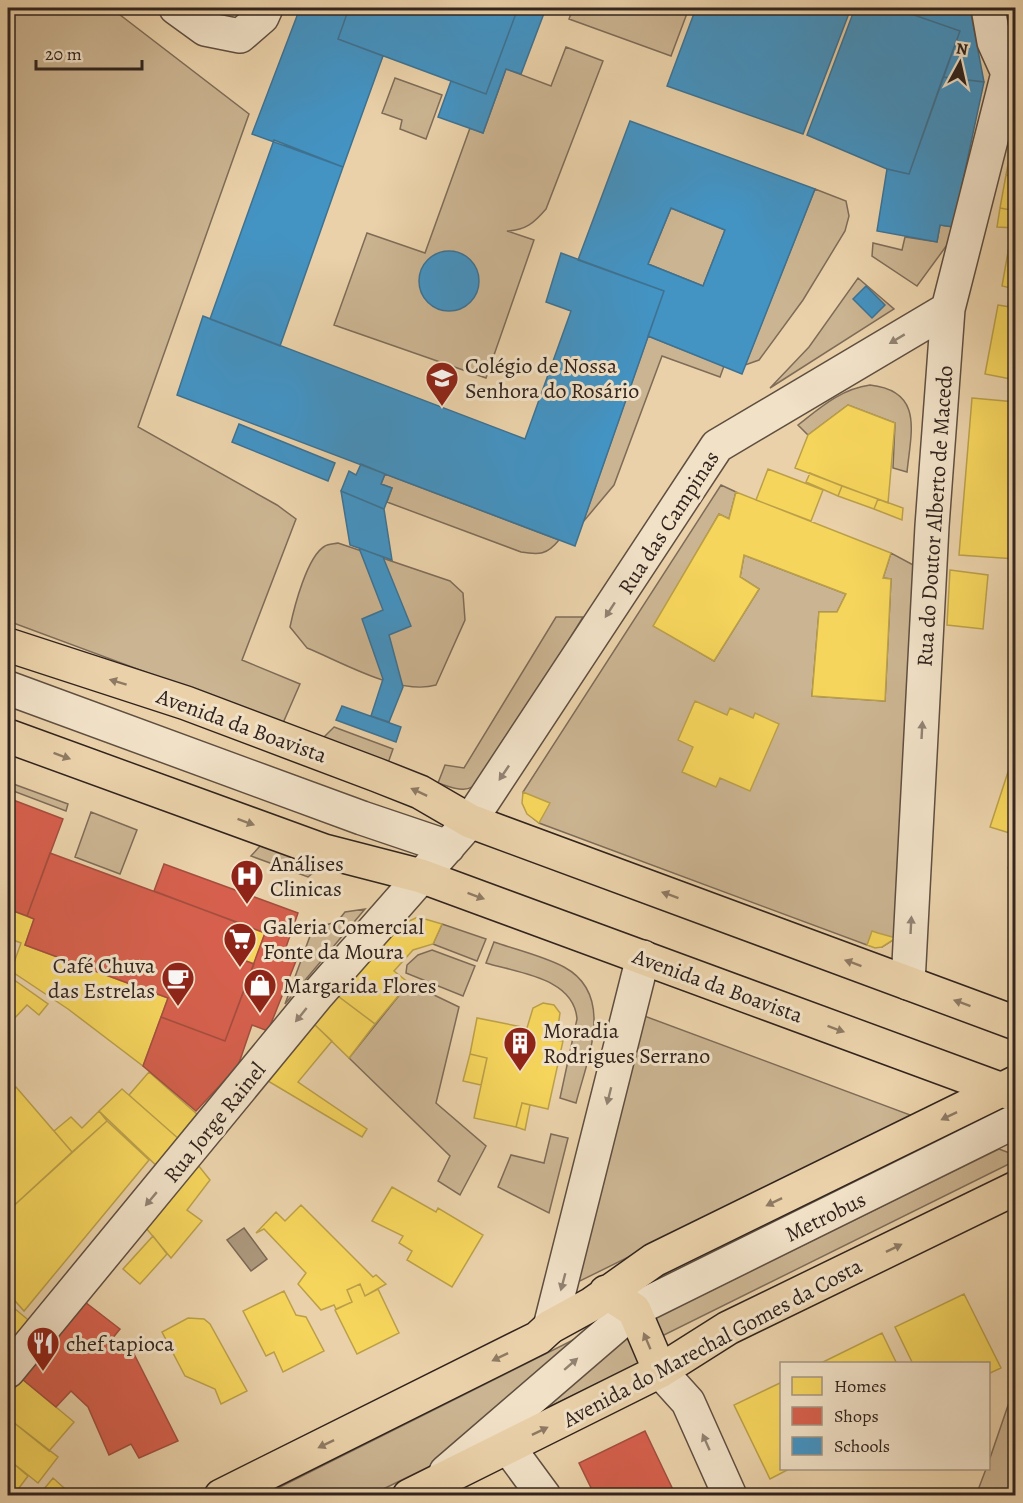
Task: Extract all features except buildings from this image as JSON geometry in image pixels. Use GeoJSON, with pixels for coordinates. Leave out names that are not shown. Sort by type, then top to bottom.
{"type":"FeatureCollection","features":[{"type":"Feature","properties":{"kind":"main road","name":"Avenida da Boavista"},"geometry":{"type":"LineString","coordinates":[[8,645],[186,703],[420,792],[470,821],[1016,1023]]}},
{"type":"Feature","properties":{"kind":"main road","name":"Avenida da Boavista"},"geometry":{"type":"LineString","coordinates":[[8,736],[324,851],[422,876],[1011,1089]]}},
{"type":"Feature","properties":{"kind":"main road"},"geometry":{"type":"LineString","coordinates":[[221,1496],[538,1338],[550,1327],[599,1298],[654,1260],[1011,1089]]}},
{"type":"Feature","properties":{"kind":"main road","name":"Avenida do Marechal Gomes da Costa"},"geometry":{"type":"LineString","coordinates":[[420,1490],[660,1371],[728,1328],[1016,1188]]}},
{"type":"Feature","properties":{"kind":"main road"},"geometry":{"type":"LineString","coordinates":[[599,1298],[634,1310],[660,1371]]}},
{"type":"Feature","properties":{"kind":"street"},"geometry":{"type":"LineString","coordinates":[[176,8],[205,29],[240,36],[264,12]]}},
{"type":"Feature","properties":{"kind":"street"},"geometry":{"type":"LineString","coordinates":[[988,8],[994,42],[1012,66]]}},
{"type":"Feature","properties":{"kind":"street","name":"Rua do Doutor Alberto de Macedo"},"geometry":{"type":"LineString","coordinates":[[908,983],[932,537],[948,309],[1012,66]]}},
{"type":"Feature","properties":{"kind":"street","name":"Rua das Campinas"},"geometry":{"type":"LineString","coordinates":[[470,821],[717,446],[948,309]]}},
{"type":"Feature","properties":{"kind":"street","name":"Avenida da Boavista"},"geometry":{"type":"LineString","coordinates":[[8,688],[362,818],[448,847]]}},
{"type":"Feature","properties":{"kind":"street"},"geometry":{"type":"LineString","coordinates":[[422,876],[470,821]]}},
{"type":"Feature","properties":{"kind":"street","name":"Rua Jorge Rainel"},"geometry":{"type":"LineString","coordinates":[[8,1371],[318,994],[422,876]]}},
{"type":"Feature","properties":{"kind":"street"},"geometry":{"type":"LineString","coordinates":[[550,1327],[643,957]]}},
{"type":"Feature","properties":{"kind":"street","name":"Metrobus"},"geometry":{"type":"LineString","coordinates":[[420,1490],[634,1310],[1016,1121]]}},
{"type":"Feature","properties":{"kind":"street"},"geometry":{"type":"LineString","coordinates":[[660,1371],[688,1402],[730,1496]]}},
{"type":"Feature","properties":{"kind":"street"},"geometry":{"type":"LineString","coordinates":[[508,1447],[544,1496]]}},
{"type":"Feature","properties":{"kind":"shaded area"},"geometry":{"type":"Polygon","coordinates":[[[8,8],[111,8],[249,114],[138,427],[277,505],[296,519],[242,660],[300,684],[283,723],[8,621],[8,8]]]}},
{"type":"Feature","properties":{"kind":"shaded area"},"geometry":{"type":"Polygon","coordinates":[[[573,8],[689,8],[671,56],[569,19],[573,8]]]}},
{"type":"Feature","properties":{"kind":"shaded area"},"geometry":{"type":"Polygon","coordinates":[[[566,47],[603,61],[546,209],[529,225],[507,231],[534,240],[486,378],[334,325],[367,233],[425,253],[470,128],[483,133],[506,69],[551,86],[566,47]]]}},
{"type":"Feature","properties":{"kind":"shaded area"},"geometry":{"type":"Polygon","coordinates":[[[395,78],[442,95],[426,139],[400,129],[402,120],[382,113],[395,78]]]}},
{"type":"Feature","properties":{"kind":"shaded area"},"geometry":{"type":"Polygon","coordinates":[[[815,189],[846,201],[849,216],[845,231],[803,300],[759,360],[745,365],[815,189]]]}},
{"type":"Feature","properties":{"kind":"shaded area"},"geometry":{"type":"Polygon","coordinates":[[[671,208],[725,230],[703,286],[648,264],[671,208]]]}},
{"type":"Feature","properties":{"kind":"shaded area"},"geometry":{"type":"Polygon","coordinates":[[[940,225],[953,227],[947,245],[917,286],[872,256],[873,243],[902,250],[905,237],[937,242],[940,225]]]}},
{"type":"Feature","properties":{"kind":"shaded area"},"geometry":{"type":"Polygon","coordinates":[[[858,278],[894,309],[770,388],[809,347],[858,278]]]}},
{"type":"Feature","properties":{"kind":"shaded area"},"geometry":{"type":"Polygon","coordinates":[[[648,336],[724,366],[720,377],[662,356],[614,485],[583,522],[648,336]]]}},
{"type":"Feature","properties":{"kind":"shaded area"},"geometry":{"type":"Polygon","coordinates":[[[870,385],[887,389],[899,396],[906,405],[911,428],[907,472],[893,468],[895,423],[848,405],[808,435],[798,425],[823,405],[850,390],[870,385]]]}},
{"type":"Feature","properties":{"kind":"shaded area"},"geometry":{"type":"Polygon","coordinates":[[[385,474],[559,540],[551,549],[542,553],[521,552],[387,502],[392,488],[381,484],[385,474]]]}},
{"type":"Feature","properties":{"kind":"shaded area"},"geometry":{"type":"Polygon","coordinates":[[[721,485],[736,492],[729,519],[719,514],[654,626],[714,661],[759,589],[740,577],[744,555],[846,594],[837,612],[819,612],[812,696],[885,701],[891,579],[883,578],[891,553],[917,567],[896,938],[882,947],[867,945],[539,823],[524,806],[523,792],[721,485]]]}},
{"type":"Feature","properties":{"kind":"shaded area"},"geometry":{"type":"Polygon","coordinates":[[[338,543],[450,581],[463,593],[465,620],[436,685],[405,686],[371,676],[307,648],[290,627],[302,583],[312,560],[325,546],[338,543]]]}},
{"type":"Feature","properties":{"kind":"shaded area"},"geometry":{"type":"Polygon","coordinates":[[[556,617],[583,617],[484,780],[467,789],[438,783],[445,765],[464,768],[556,617]]]}},
{"type":"Feature","properties":{"kind":"shaded area"},"geometry":{"type":"Polygon","coordinates":[[[334,727],[393,749],[388,763],[323,738],[334,727]]]}},
{"type":"Feature","properties":{"kind":"shaded area"},"geometry":{"type":"Polygon","coordinates":[[[8,782],[68,804],[66,811],[8,789],[8,782]]]}},
{"type":"Feature","properties":{"kind":"shaded area"},"geometry":{"type":"Polygon","coordinates":[[[91,812],[137,830],[120,874],[75,857],[91,812]]]}},
{"type":"Feature","properties":{"kind":"shaded area"},"geometry":{"type":"Polygon","coordinates":[[[261,845],[320,867],[308,877],[251,856],[261,845]]]}},
{"type":"Feature","properties":{"kind":"shaded area"},"geometry":{"type":"Polygon","coordinates":[[[365,909],[285,1004],[313,928],[337,922],[345,912],[365,909]]]}},
{"type":"Feature","properties":{"kind":"shaded area"},"geometry":{"type":"Polygon","coordinates":[[[442,924],[486,939],[477,961],[433,944],[442,924]]]}},
{"type":"Feature","properties":{"kind":"shaded area"},"geometry":{"type":"Polygon","coordinates":[[[494,942],[539,956],[564,967],[580,979],[589,994],[594,1011],[594,1029],[576,1103],[560,1098],[577,1019],[574,1005],[566,994],[543,979],[486,963],[494,942]]]}},
{"type":"Feature","properties":{"kind":"shaded area"},"geometry":{"type":"Polygon","coordinates":[[[432,950],[475,966],[463,996],[406,973],[407,965],[418,955],[432,950]]]}},
{"type":"Feature","properties":{"kind":"shaded area"},"geometry":{"type":"Polygon","coordinates":[[[409,983],[459,1007],[436,1103],[486,1146],[460,1195],[438,1181],[450,1156],[349,1058],[409,983]]]}},
{"type":"Feature","properties":{"kind":"shaded area"},"geometry":{"type":"Polygon","coordinates":[[[639,1014],[913,1116],[580,1281],[573,1276],[639,1014]]]}},
{"type":"Feature","properties":{"kind":"shaded area"},"geometry":{"type":"Polygon","coordinates":[[[551,1134],[568,1138],[549,1213],[498,1187],[511,1155],[544,1163],[551,1134]]]}},
{"type":"Feature","properties":{"kind":"shaded area"},"geometry":{"type":"Polygon","coordinates":[[[999,1149],[1015,1155],[1015,1161],[660,1337],[651,1320],[999,1149]]]}},
{"type":"Feature","properties":{"kind":"shaded area"},"geometry":{"type":"Polygon","coordinates":[[[244,1228],[267,1259],[251,1271],[227,1240],[244,1228]]]}},
{"type":"Feature","properties":{"kind":"shaded area"},"geometry":{"type":"Polygon","coordinates":[[[630,1332],[644,1361],[541,1411],[630,1332]]]}},
{"type":"Feature","properties":{"kind":"shaded area"},"geometry":{"type":"Polygon","coordinates":[[[576,1340],[445,1459],[371,1495],[262,1496],[576,1340]]]}},
{"type":"Feature","properties":{"kind":"shaded area"},"geometry":{"type":"Polygon","coordinates":[[[1015,1385],[1015,1495],[994,1495],[978,1490],[986,1470],[990,1470],[990,1458],[1015,1385]]]}},
{"type":"Feature","properties":{"kind":"place","name":"Colégio de Nossa Senhora do Rosário"},"geometry":{"type":"Point","coordinates":[442,407]}},
{"type":"Feature","properties":{"kind":"place","name":"Análises Clinicas"},"geometry":{"type":"Point","coordinates":[247,905]}},
{"type":"Feature","properties":{"kind":"place","name":"Galeria Comercial Fonte da Moura"},"geometry":{"type":"Point","coordinates":[240,968]}},
{"type":"Feature","properties":{"kind":"place","name":"Café Chuva das Estrelas"},"geometry":{"type":"Point","coordinates":[178,1007]}},
{"type":"Feature","properties":{"kind":"place","name":"Margarida Flores"},"geometry":{"type":"Point","coordinates":[260,1014]}},
{"type":"Feature","properties":{"kind":"place","name":"Moradia Rodrigues Serrano"},"geometry":{"type":"Point","coordinates":[520,1072]}},
{"type":"Feature","properties":{"kind":"place","name":"chef tapioca"},"geometry":{"type":"Point","coordinates":[43,1372]}}]}
